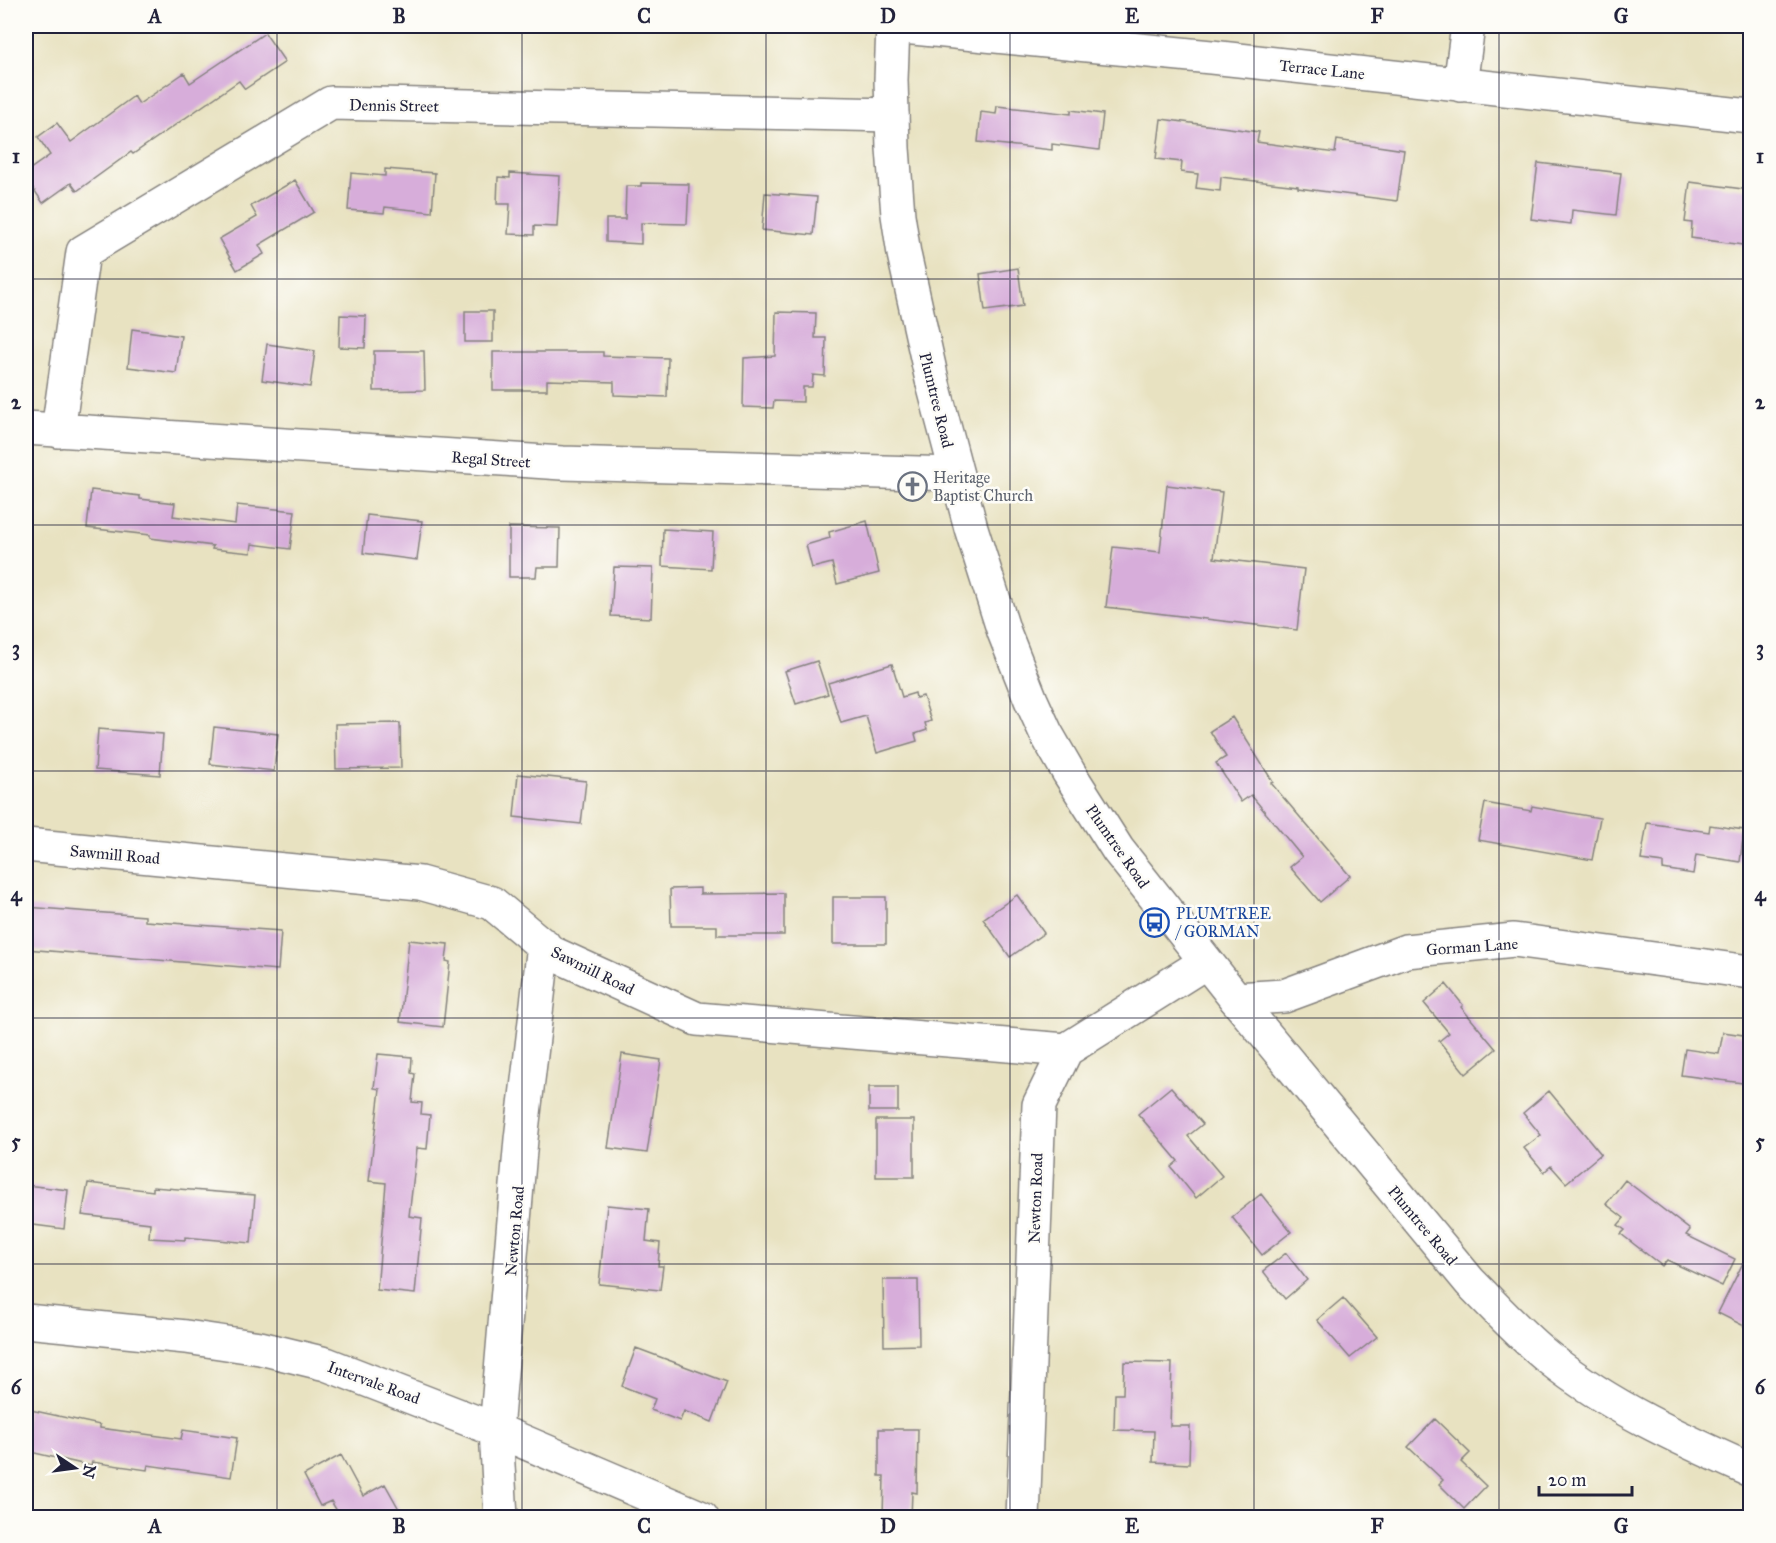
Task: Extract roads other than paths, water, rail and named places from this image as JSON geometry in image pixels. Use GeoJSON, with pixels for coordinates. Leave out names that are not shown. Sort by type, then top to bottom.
{"type":"FeatureCollection","features":[{"type":"Feature","properties":{"kind":"street","name":"Terrace Lane"},"geometry":{"type":"LineString","coordinates":[[893,26],[1154,51],[1750,116]]}},
{"type":"Feature","properties":{"kind":"street","name":"Plumtree Road"},"geometry":{"type":"LineString","coordinates":[[893,26],[892,115],[895,181],[904,254],[932,380],[986,580],[1004,632],[1046,733],[1118,850],[1236,999],[1470,1282],[1521,1334],[1562,1368],[1612,1402],[1695,1445],[1750,1470]]}},
{"type":"Feature","properties":{"kind":"street"},"geometry":{"type":"LineString","coordinates":[[1460,85],[1468,26]]}},
{"type":"Feature","properties":{"kind":"street","name":"Dennis Street"},"geometry":{"type":"LineString","coordinates":[[58,431],[82,252],[331,103],[892,115]]}},
{"type":"Feature","properties":{"kind":"street","name":"Regal Street"},"geometry":{"type":"LineString","coordinates":[[26,428],[562,463],[956,474]]}},
{"type":"Feature","properties":{"kind":"street","name":"Sawmill Road"},"geometry":{"type":"LineString","coordinates":[[26,845],[420,883],[492,903],[552,953],[698,1019],[1066,1050]]}},
{"type":"Feature","properties":{"kind":"street","name":"Gorman Lane"},"geometry":{"type":"LineString","coordinates":[[1236,999],[1284,996],[1406,951],[1514,940],[1750,972]]}},
{"type":"Feature","properties":{"kind":"street","name":"Newton Road"},"geometry":{"type":"LineString","coordinates":[[501,1518],[496,1430],[521,1139],[544,945]]}},
{"type":"Feature","properties":{"kind":"street"},"geometry":{"type":"LineString","coordinates":[[1066,1050],[1206,962]]}},
{"type":"Feature","properties":{"kind":"street","name":"Newton Road"},"geometry":{"type":"LineString","coordinates":[[1023,1518],[1039,1105],[1066,1050]]}},
{"type":"Feature","properties":{"kind":"street","name":"Intervale Road"},"geometry":{"type":"LineString","coordinates":[[26,1321],[186,1337],[282,1353],[351,1373],[496,1430],[702,1518]]}},
{"type":"Feature","properties":{"kind":"place","name":"Heritage Baptist Church"},"geometry":{"type":"Point","coordinates":[912,486]}},
{"type":"Feature","properties":{"kind":"place","name":"PLUMTREE / GORMAN"},"geometry":{"type":"Point","coordinates":[1155,922]}}]}
